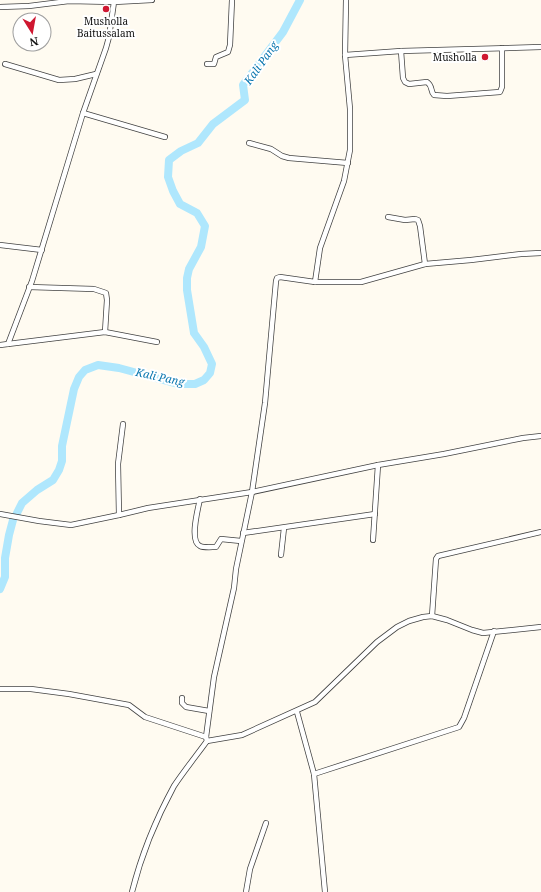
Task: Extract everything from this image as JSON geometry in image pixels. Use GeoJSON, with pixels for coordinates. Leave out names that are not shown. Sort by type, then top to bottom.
{"type":"FeatureCollection","features":[{"type":"Feature","properties":{"kind":"street"},"geometry":{"type":"LineString","coordinates":[[0,7],[29,6],[69,1],[114,2],[152,0]]}},
{"type":"Feature","properties":{"kind":"street"},"geometry":{"type":"LineString","coordinates":[[207,64],[214,64],[216,57],[228,52],[230,45],[232,0]]}},
{"type":"Feature","properties":{"kind":"street"},"geometry":{"type":"LineString","coordinates":[[315,282],[320,248],[344,181],[348,162],[350,109],[345,55],[346,0]]}},
{"type":"Feature","properties":{"kind":"street"},"geometry":{"type":"LineString","coordinates":[[8,344],[42,250],[83,113],[109,37],[114,2]]}},
{"type":"Feature","properties":{"kind":"street"},"geometry":{"type":"LineString","coordinates":[[345,55],[401,51],[541,47]]}},
{"type":"Feature","properties":{"kind":"street"},"geometry":{"type":"LineString","coordinates":[[401,51],[403,78],[405,82],[409,84],[428,82],[431,85],[432,93],[434,95],[447,96],[500,92],[502,87],[502,48]]}},
{"type":"Feature","properties":{"kind":"street"},"geometry":{"type":"LineString","coordinates":[[5,64],[59,80],[75,79],[96,74]]}},
{"type":"Feature","properties":{"kind":"street"},"geometry":{"type":"LineString","coordinates":[[83,113],[165,137]]}},
{"type":"Feature","properties":{"kind":"street"},"geometry":{"type":"LineString","coordinates":[[249,143],[271,148],[282,156],[289,158],[348,162]]}},
{"type":"Feature","properties":{"kind":"street"},"geometry":{"type":"LineString","coordinates":[[388,217],[405,220],[418,220],[425,264]]}},
{"type":"Feature","properties":{"kind":"street"},"geometry":{"type":"LineString","coordinates":[[0,245],[42,250]]}},
{"type":"Feature","properties":{"kind":"street"},"geometry":{"type":"LineString","coordinates":[[132,892],[138,870],[153,830],[175,785],[206,739],[214,677],[234,588],[241,541],[252,492],[265,403],[277,278],[280,277],[315,282],[361,282],[425,264],[526,253],[541,253]]}},
{"type":"Feature","properties":{"kind":"street"},"geometry":{"type":"LineString","coordinates":[[29,287],[94,289],[106,293],[105,332]]}},
{"type":"Feature","properties":{"kind":"street"},"geometry":{"type":"LineString","coordinates":[[0,345],[105,332],[157,342]]}},
{"type":"Feature","properties":{"kind":"street"},"geometry":{"type":"LineString","coordinates":[[119,515],[118,464],[123,424]]}},
{"type":"Feature","properties":{"kind":"street"},"geometry":{"type":"LineString","coordinates":[[0,514],[71,525],[148,508],[252,492],[378,465],[541,436]]}},
{"type":"Feature","properties":{"kind":"street"},"geometry":{"type":"LineString","coordinates":[[373,540],[378,465]]}},
{"type":"Feature","properties":{"kind":"street"},"geometry":{"type":"LineString","coordinates":[[200,499],[194,536],[198,544],[200,546],[216,547],[221,539],[241,541]]}},
{"type":"Feature","properties":{"kind":"street"},"geometry":{"type":"LineString","coordinates":[[243,533],[375,514]]}},
{"type":"Feature","properties":{"kind":"street"},"geometry":{"type":"LineString","coordinates":[[281,555],[284,528]]}},
{"type":"Feature","properties":{"kind":"street"},"geometry":{"type":"LineString","coordinates":[[432,616],[436,559],[438,556],[541,532]]}},
{"type":"Feature","properties":{"kind":"street"},"geometry":{"type":"LineString","coordinates":[[0,689],[31,689],[69,694],[128,705],[145,717],[206,739],[242,735],[296,712],[315,702],[386,634],[409,621],[432,616],[483,633],[541,626]]}},
{"type":"Feature","properties":{"kind":"street"},"geometry":{"type":"LineString","coordinates":[[313,772],[459,726],[464,718],[494,631]]}},
{"type":"Feature","properties":{"kind":"street"},"geometry":{"type":"LineString","coordinates":[[182,698],[182,703],[186,707],[209,711]]}},
{"type":"Feature","properties":{"kind":"street"},"geometry":{"type":"LineString","coordinates":[[296,712],[313,772],[325,892]]}},
{"type":"Feature","properties":{"kind":"street"},"geometry":{"type":"LineString","coordinates":[[246,892],[250,869],[266,823]]}},
{"type":"Feature","properties":{"kind":"waterway","name":"Kali Pang"},"geometry":{"type":"LineString","coordinates":[[17,513],[22,503],[37,490],[53,480],[59,470],[62,461],[62,446],[74,389],[79,377],[85,370],[98,365],[119,368],[178,384],[195,384],[204,380],[210,373],[212,364],[204,347],[194,333],[187,290],[189,269],[201,247],[205,226],[197,213],[180,204],[168,177],[169,160],[181,151],[198,143],[213,124],[245,100],[243,85],[283,32],[300,0]]}},
{"type":"Feature","properties":{"kind":"waterway","name":"Kali Pang"},"geometry":{"type":"LineString","coordinates":[[0,589],[5,577],[5,558],[13,520]]}},
{"type":"Feature","properties":{"kind":"place","name":"Musholla Baitussalam"},"geometry":{"type":"Point","coordinates":[106,9]}},
{"type":"Feature","properties":{"kind":"place","name":"Musholla"},"geometry":{"type":"Point","coordinates":[485,57]}}]}
